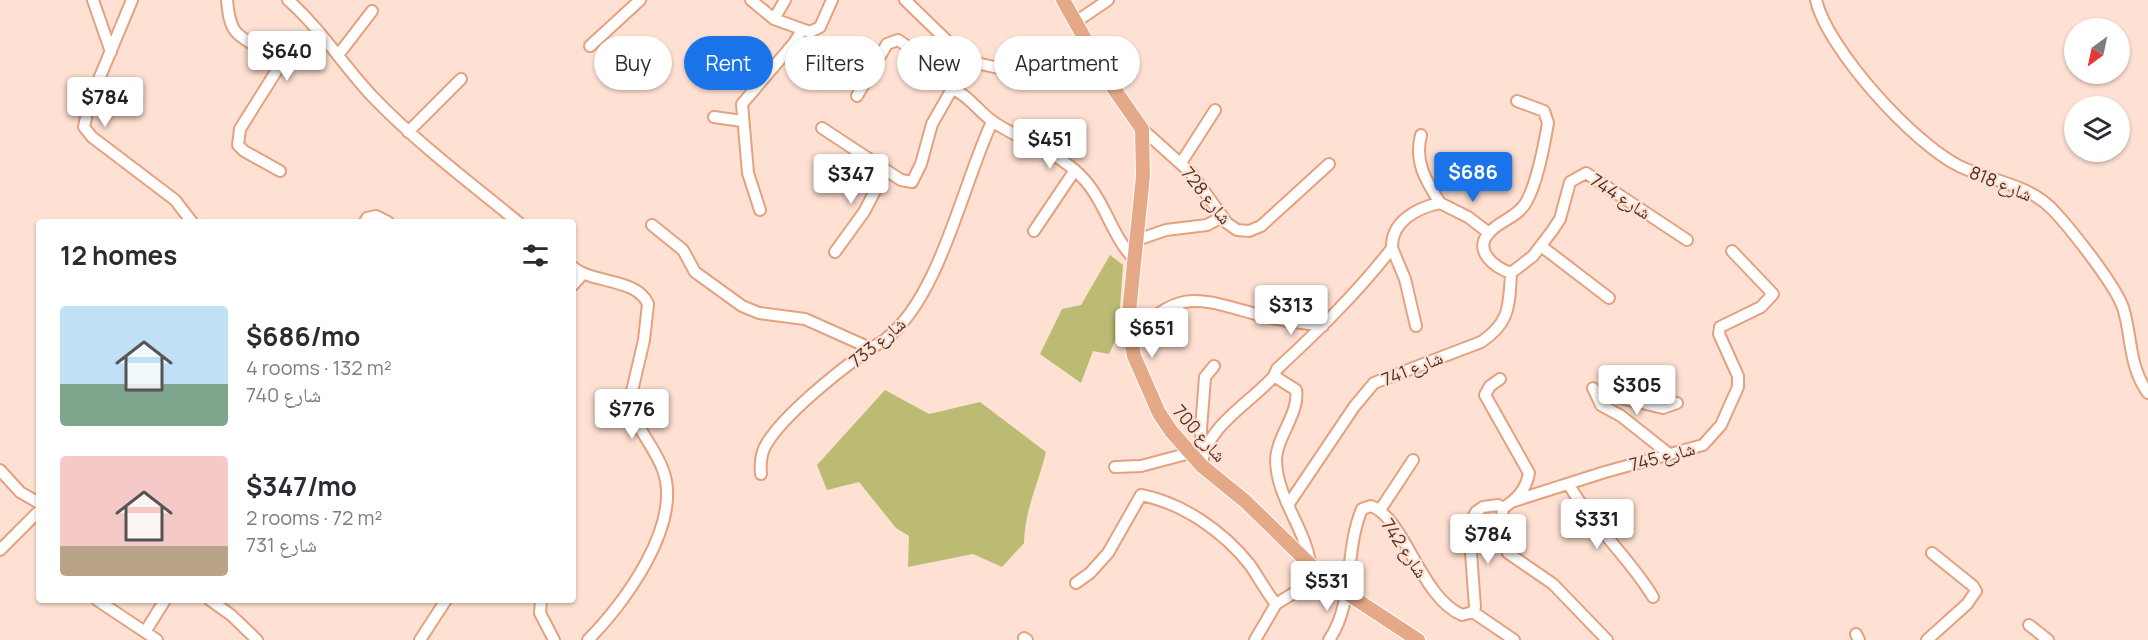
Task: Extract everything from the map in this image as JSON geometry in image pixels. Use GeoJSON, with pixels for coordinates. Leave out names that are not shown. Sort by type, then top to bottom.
{"type":"FeatureCollection","features":[{"type":"Feature","properties":{"kind":"main road"},"geometry":{"type":"LineString","coordinates":[[1063,0],[1085,36]]}},
{"type":"Feature","properties":{"kind":"main road"},"geometry":{"type":"LineString","coordinates":[[1115,90],[1142,129]]}},
{"type":"Feature","properties":{"kind":"main road","name":"شارع 700"},"geometry":{"type":"LineString","coordinates":[[1142,129],[1143,176],[1137,240],[1128,298],[1128,322],[1148,393],[1170,431],[1313,567],[1345,592],[1418,640]]}},
{"type":"Feature","properties":{"kind":"street"},"geometry":{"type":"LineString","coordinates":[[93,0],[111,52]]}},
{"type":"Feature","properties":{"kind":"street"},"geometry":{"type":"LineString","coordinates":[[132,0],[122,29],[89,103],[84,127],[92,137],[176,201],[190,219]]}},
{"type":"Feature","properties":{"kind":"street"},"geometry":{"type":"LineString","coordinates":[[227,0],[231,22],[237,33],[268,55],[277,70],[240,129],[238,145],[244,151],[280,171]]}},
{"type":"Feature","properties":{"kind":"street"},"geometry":{"type":"LineString","coordinates":[[288,0],[339,54],[360,82],[408,132],[514,219]]}},
{"type":"Feature","properties":{"kind":"street"},"geometry":{"type":"LineString","coordinates":[[590,46],[640,0]]}},
{"type":"Feature","properties":{"kind":"street"},"geometry":{"type":"LineString","coordinates":[[751,0],[774,19],[810,32],[820,27],[832,0]]}},
{"type":"Feature","properties":{"kind":"street"},"geometry":{"type":"LineString","coordinates":[[774,19],[785,0]]}},
{"type":"Feature","properties":{"kind":"street"},"geometry":{"type":"LineString","coordinates":[[905,0],[942,36]]}},
{"type":"Feature","properties":{"kind":"street"},"geometry":{"type":"LineString","coordinates":[[1077,21],[1108,0]]}},
{"type":"Feature","properties":{"kind":"street","name":"شارع 818"},"geometry":{"type":"LineString","coordinates":[[1816,0],[1824,24],[1833,39],[1876,98],[1898,119],[1951,161],[2027,191],[2043,201],[2061,219],[2105,278],[2124,309],[2135,370],[2148,393]]}},
{"type":"Feature","properties":{"kind":"street"},"geometry":{"type":"LineString","coordinates":[[339,54],[372,11]]}},
{"type":"Feature","properties":{"kind":"street"},"geometry":{"type":"LineString","coordinates":[[102,21],[122,29]]}},
{"type":"Feature","properties":{"kind":"street"},"geometry":{"type":"LineString","coordinates":[[760,210],[748,173],[742,104],[784,56],[802,30]]}},
{"type":"Feature","properties":{"kind":"street"},"geometry":{"type":"LineString","coordinates":[[857,96],[887,44],[897,40]]}},
{"type":"Feature","properties":{"kind":"street"},"geometry":{"type":"LineString","coordinates":[[408,132],[461,79]]}},
{"type":"Feature","properties":{"kind":"street"},"geometry":{"type":"LineString","coordinates":[[822,128],[908,183],[915,179],[928,132],[952,90]]}},
{"type":"Feature","properties":{"kind":"street"},"geometry":{"type":"LineString","coordinates":[[961,90],[992,122],[1075,170],[1091,188],[1120,241],[1134,259]]}},
{"type":"Feature","properties":{"kind":"street"},"geometry":{"type":"LineString","coordinates":[[1511,273],[1501,269],[1488,258],[1484,247],[1489,232],[1511,219],[1526,202],[1545,140],[1548,116],[1538,107],[1517,101]]}},
{"type":"Feature","properties":{"kind":"street"},"geometry":{"type":"LineString","coordinates":[[1181,163],[1215,110]]}},
{"type":"Feature","properties":{"kind":"street"},"geometry":{"type":"LineString","coordinates":[[714,117],[742,121]]}},
{"type":"Feature","properties":{"kind":"street","name":"شارع 733"},"geometry":{"type":"LineString","coordinates":[[761,474],[762,455],[774,434],[811,396],[870,348],[886,339],[915,306],[941,252],[992,122]]}},
{"type":"Feature","properties":{"kind":"street","name":"شارع 728"},"geometry":{"type":"LineString","coordinates":[[1142,129],[1181,163],[1203,188],[1222,217],[1237,230],[1249,231],[1261,226],[1329,164]]}},
{"type":"Feature","properties":{"kind":"street"},"geometry":{"type":"LineString","coordinates":[[1421,135],[1420,167],[1440,203],[1460,212],[1489,232]]}},
{"type":"Feature","properties":{"kind":"street"},"geometry":{"type":"LineString","coordinates":[[835,252],[864,212],[886,170]]}},
{"type":"Feature","properties":{"kind":"street"},"geometry":{"type":"LineString","coordinates":[[1034,231],[1075,170]]}},
{"type":"Feature","properties":{"kind":"street","name":"شارع 744"},"geometry":{"type":"LineString","coordinates":[[1511,273],[1526,262],[1541,246],[1560,219],[1570,182],[1586,173],[1687,240]]}},
{"type":"Feature","properties":{"kind":"street"},"geometry":{"type":"LineString","coordinates":[[1416,326],[1405,279],[1392,248],[1391,235],[1401,222],[1440,203]]}},
{"type":"Feature","properties":{"kind":"street"},"geometry":{"type":"LineString","coordinates":[[366,219],[376,216],[382,219]]}},
{"type":"Feature","properties":{"kind":"street"},"geometry":{"type":"LineString","coordinates":[[1137,240],[1166,230],[1207,225],[1222,217]]}},
{"type":"Feature","properties":{"kind":"street"},"geometry":{"type":"LineString","coordinates":[[652,225],[683,250],[695,272],[747,309],[805,319],[870,348]]}},
{"type":"Feature","properties":{"kind":"street"},"geometry":{"type":"LineString","coordinates":[[1541,246],[1610,298]]}},
{"type":"Feature","properties":{"kind":"street"},"geometry":{"type":"LineString","coordinates":[[1115,467],[1141,466],[1198,458],[1245,400],[1274,376],[1277,369],[1323,326],[1392,248]]}},
{"type":"Feature","properties":{"kind":"street","name":"شارع 745"},"geometry":{"type":"LineString","coordinates":[[1514,501],[1669,454],[1696,449],[1710,440],[1722,425],[1736,396],[1739,382],[1719,334],[1720,327],[1761,307],[1773,294],[1732,251]]}},
{"type":"Feature","properties":{"kind":"street"},"geometry":{"type":"LineString","coordinates":[[577,271],[638,291],[648,304],[644,340],[629,404],[656,453],[664,472],[667,489],[662,522],[640,576],[610,617],[588,640]]}},
{"type":"Feature","properties":{"kind":"street","name":"شارع 741"},"geometry":{"type":"LineString","coordinates":[[1288,505],[1354,407],[1374,383],[1480,342],[1493,334],[1507,313],[1511,273]]}},
{"type":"Feature","properties":{"kind":"street"},"geometry":{"type":"LineString","coordinates":[[1131,339],[1164,309],[1188,301],[1214,302],[1271,319],[1323,326]]}},
{"type":"Feature","properties":{"kind":"street"},"geometry":{"type":"LineString","coordinates":[[1198,458],[1205,377],[1214,366]]}},
{"type":"Feature","properties":{"kind":"street"},"geometry":{"type":"LineString","coordinates":[[1255,640],[1276,604],[1297,591],[1313,567],[1306,542],[1294,523],[1276,461],[1282,434],[1297,394],[1292,385],[1274,376]]}},
{"type":"Feature","properties":{"kind":"street"},"geometry":{"type":"LineString","coordinates":[[1500,380],[1487,390],[1488,402],[1529,473],[1527,483],[1514,501],[1503,508]]}},
{"type":"Feature","properties":{"kind":"street"},"geometry":{"type":"LineString","coordinates":[[1669,454],[1621,416],[1601,405],[1594,390],[1663,408],[1677,403]]}},
{"type":"Feature","properties":{"kind":"street"},"geometry":{"type":"LineString","coordinates":[[1380,510],[1413,460]]}},
{"type":"Feature","properties":{"kind":"street"},"geometry":{"type":"LineString","coordinates":[[0,470],[20,492],[36,501]]}},
{"type":"Feature","properties":{"kind":"street"},"geometry":{"type":"LineString","coordinates":[[1569,485],[1591,520],[1640,574],[1653,597]]}},
{"type":"Feature","properties":{"kind":"street"},"geometry":{"type":"LineString","coordinates":[[1076,583],[1090,573],[1108,553],[1137,498],[1141,495],[1176,507],[1223,537],[1251,567],[1276,604]]}},
{"type":"Feature","properties":{"kind":"street"},"geometry":{"type":"LineString","coordinates":[[1473,612],[1475,607],[1474,571],[1469,525],[1476,512],[1483,507],[1498,505],[1503,508]]}},
{"type":"Feature","properties":{"kind":"street","name":"شارع 742"},"geometry":{"type":"LineString","coordinates":[[1345,592],[1355,525],[1365,506],[1380,510],[1438,597],[1448,608],[1462,615],[1473,612],[1514,640]]}},
{"type":"Feature","properties":{"kind":"street"},"geometry":{"type":"LineString","coordinates":[[1503,508],[1500,535],[1508,553],[1553,584],[1607,640]]}},
{"type":"Feature","properties":{"kind":"street"},"geometry":{"type":"LineString","coordinates":[[0,550],[36,514]]}},
{"type":"Feature","properties":{"kind":"street"},"geometry":{"type":"LineString","coordinates":[[1927,640],[1967,604],[1976,591],[1973,586],[1932,553]]}},
{"type":"Feature","properties":{"kind":"street"},"geometry":{"type":"LineString","coordinates":[[1329,640],[1343,613],[1345,592]]}},
{"type":"Feature","properties":{"kind":"street"},"geometry":{"type":"LineString","coordinates":[[102,603],[157,640]]}},
{"type":"Feature","properties":{"kind":"street"},"geometry":{"type":"LineString","coordinates":[[145,632],[163,603]]}},
{"type":"Feature","properties":{"kind":"street"},"geometry":{"type":"LineString","coordinates":[[214,603],[231,615],[257,640]]}},
{"type":"Feature","properties":{"kind":"street"},"geometry":{"type":"LineString","coordinates":[[420,640],[444,603]]}},
{"type":"Feature","properties":{"kind":"street"},"geometry":{"type":"LineString","coordinates":[[541,603],[540,613],[554,640]]}},
{"type":"Feature","properties":{"kind":"street"},"geometry":{"type":"LineString","coordinates":[[2029,625],[2048,640]]}},
{"type":"Feature","properties":{"kind":"shaded area"},"geometry":{"type":"Polygon","coordinates":[[[1110,255],[1123,265],[1118,335],[1109,354],[1093,351],[1081,383],[1040,354],[1062,309],[1081,305],[1110,255]]]}},
{"type":"Feature","properties":{"kind":"shaded area"},"geometry":{"type":"Polygon","coordinates":[[[885,390],[929,414],[980,402],[1046,452],[1029,508],[1024,543],[1002,567],[973,554],[908,567],[909,536],[896,528],[859,482],[827,490],[817,465],[885,390]]]}}]}
